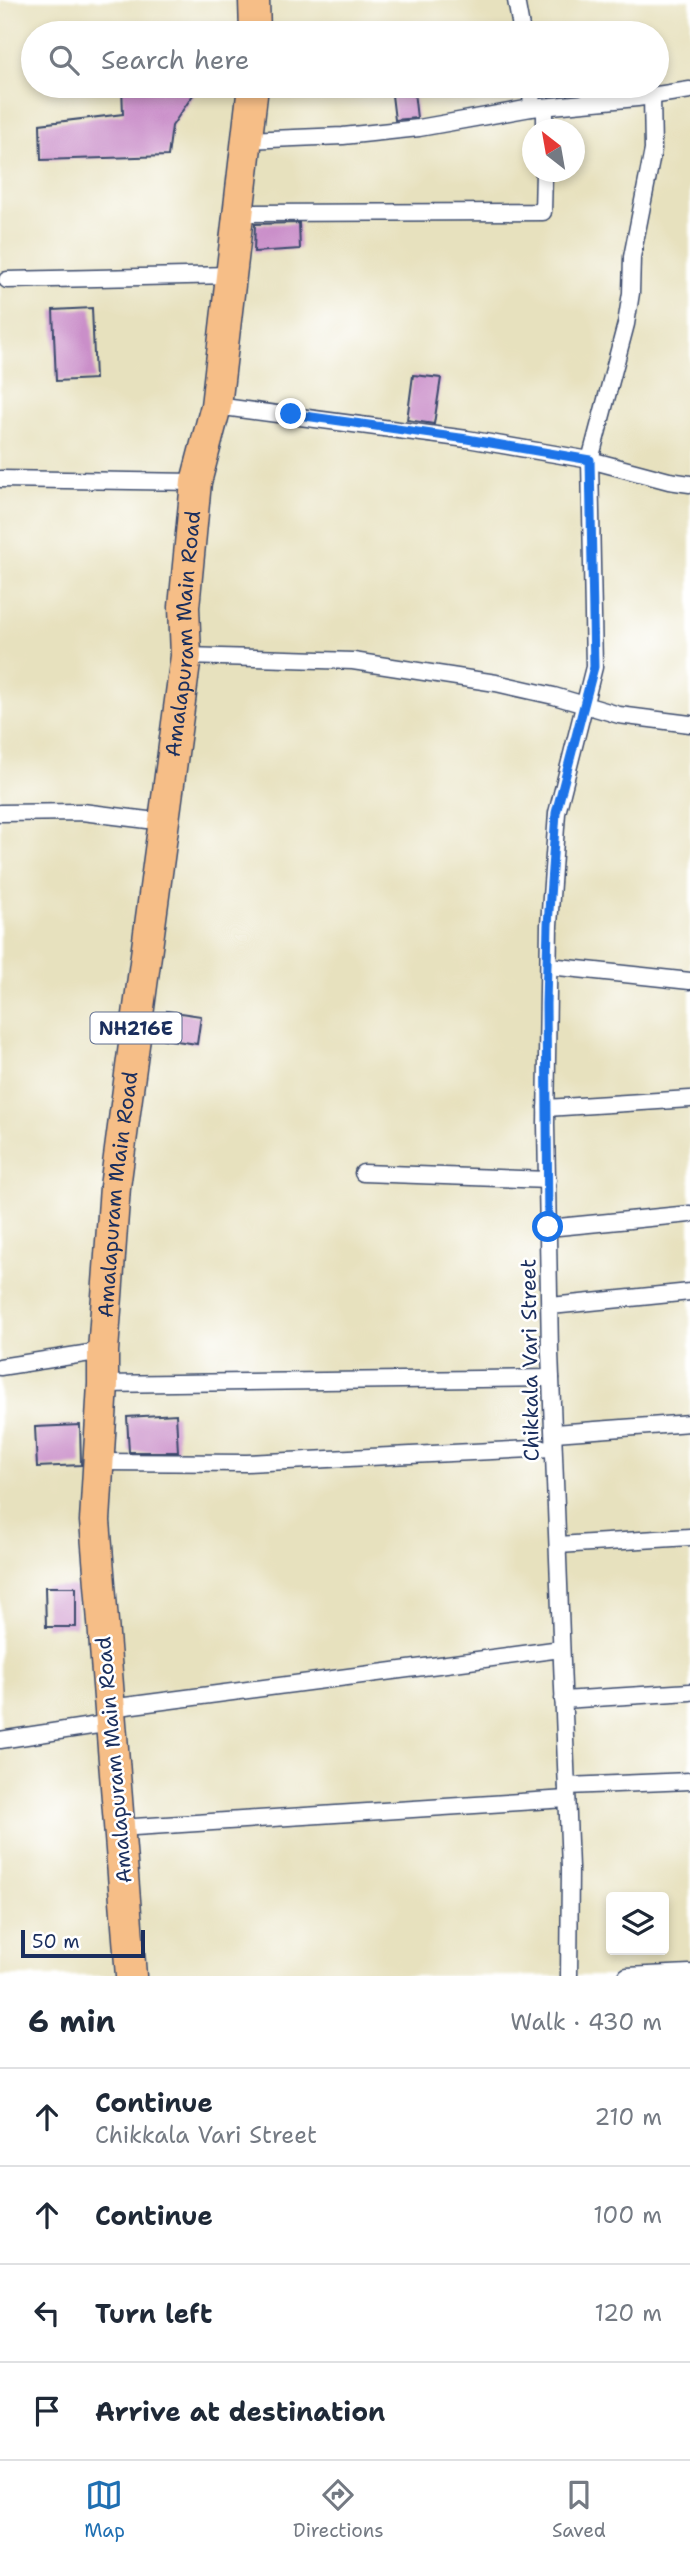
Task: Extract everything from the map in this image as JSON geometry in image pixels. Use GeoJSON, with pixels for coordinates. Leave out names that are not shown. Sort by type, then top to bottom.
{"type":"FeatureCollection","features":[{"type":"Feature","properties":{"kind":"highway"},"geometry":{"type":"LineString","coordinates":[[254,0],[255,21]]}},
{"type":"Feature","properties":{"kind":"highway","name":"Amalapuram Main Road"},"geometry":{"type":"LineString","coordinates":[[131,1976],[95,1521],[103,1351],[115,1187],[186,656],[184,607],[196,482],[216,406],[251,98]]}},
{"type":"Feature","properties":{"kind":"street"},"geometry":{"type":"LineString","coordinates":[[516,0],[520,21]]}},
{"type":"Feature","properties":{"kind":"street"},"geometry":{"type":"LineString","coordinates":[[669,93],[690,90]]}},
{"type":"Feature","properties":{"kind":"street"},"geometry":{"type":"LineString","coordinates":[[535,98],[542,119]]}},
{"type":"Feature","properties":{"kind":"street"},"geometry":{"type":"LineString","coordinates":[[246,140],[343,136],[419,128],[538,108],[633,98]]}},
{"type":"Feature","properties":{"kind":"street","name":"Chikkala Vari Street"},"geometry":{"type":"LineString","coordinates":[[569,1976],[567,1792],[551,1378],[546,1108],[548,925],[556,813],[594,667],[590,460],[626,324],[631,293],[632,257],[653,150],[652,98]]}},
{"type":"Feature","properties":{"kind":"street"},"geometry":{"type":"LineString","coordinates":[[238,212],[543,212],[544,182]]}},
{"type":"Feature","properties":{"kind":"street"},"geometry":{"type":"LineString","coordinates":[[7,281],[231,275]]}},
{"type":"Feature","properties":{"kind":"street"},"geometry":{"type":"LineString","coordinates":[[216,406],[467,439],[590,460],[668,481],[690,484]]}},
{"type":"Feature","properties":{"kind":"street"},"geometry":{"type":"LineString","coordinates":[[0,479],[196,482]]}},
{"type":"Feature","properties":{"kind":"street"},"geometry":{"type":"LineString","coordinates":[[186,656],[353,661],[496,683],[619,715],[690,723]]}},
{"type":"Feature","properties":{"kind":"street"},"geometry":{"type":"LineString","coordinates":[[0,813],[82,813],[164,822]]}},
{"type":"Feature","properties":{"kind":"street"},"geometry":{"type":"LineString","coordinates":[[549,966],[690,981]]}},
{"type":"Feature","properties":{"kind":"street"},"geometry":{"type":"LineString","coordinates":[[546,1108],[690,1099]]}},
{"type":"Feature","properties":{"kind":"street"},"geometry":{"type":"LineString","coordinates":[[363,1174],[548,1180]]}},
{"type":"Feature","properties":{"kind":"street"},"geometry":{"type":"LineString","coordinates":[[548,1227],[690,1214]]}},
{"type":"Feature","properties":{"kind":"street"},"geometry":{"type":"LineString","coordinates":[[551,1306],[690,1292]]}},
{"type":"Feature","properties":{"kind":"street"},"geometry":{"type":"LineString","coordinates":[[0,1367],[103,1351]]}},
{"type":"Feature","properties":{"kind":"street"},"geometry":{"type":"LineString","coordinates":[[103,1384],[551,1378]]}},
{"type":"Feature","properties":{"kind":"street"},"geometry":{"type":"LineString","coordinates":[[98,1462],[247,1464],[554,1440],[690,1423]]}},
{"type":"Feature","properties":{"kind":"street"},"geometry":{"type":"LineString","coordinates":[[558,1545],[690,1537]]}},
{"type":"Feature","properties":{"kind":"street"},"geometry":{"type":"LineString","coordinates":[[0,1740],[110,1715],[561,1649]]}},
{"type":"Feature","properties":{"kind":"street"},"geometry":{"type":"LineString","coordinates":[[563,1700],[690,1692]]}},
{"type":"Feature","properties":{"kind":"street"},"geometry":{"type":"LineString","coordinates":[[119,1828],[690,1781]]}},
{"type":"Feature","properties":{"kind":"street"},"geometry":{"type":"LineString","coordinates":[[627,1976],[690,1973]]}},
{"type":"Feature","properties":{"kind":"building"},"geometry":{"type":"Polygon","coordinates":[[[122,98],[191,98],[172,126],[168,156],[41,160],[40,124],[123,114],[122,98]]]}},
{"type":"Feature","properties":{"kind":"building"},"geometry":{"type":"Polygon","coordinates":[[[392,98],[415,98],[417,118],[395,120],[392,98]]]}},
{"type":"Feature","properties":{"kind":"building"},"geometry":{"type":"Polygon","coordinates":[[[299,223],[300,249],[254,252],[255,224],[299,223]]]}},
{"type":"Feature","properties":{"kind":"building"},"geometry":{"type":"Polygon","coordinates":[[[92,308],[95,379],[56,381],[53,310],[92,308]]]}},
{"type":"Feature","properties":{"kind":"building"},"geometry":{"type":"Polygon","coordinates":[[[413,375],[441,378],[434,424],[407,420],[413,375]]]}},
{"type":"Feature","properties":{"kind":"building"},"geometry":{"type":"Polygon","coordinates":[[[167,1011],[201,1016],[197,1044],[163,1039],[167,1011]]]}},
{"type":"Feature","properties":{"kind":"building"},"geometry":{"type":"Polygon","coordinates":[[[176,1414],[178,1452],[129,1452],[127,1417],[176,1414]]]}},
{"type":"Feature","properties":{"kind":"building"},"geometry":{"type":"Polygon","coordinates":[[[80,1425],[81,1465],[37,1467],[35,1427],[80,1425]]]}},
{"type":"Feature","properties":{"kind":"building"},"geometry":{"type":"Polygon","coordinates":[[[45,1587],[76,1587],[76,1627],[46,1627],[45,1587]]]}},
{"type":"Feature","properties":{"kind":"route"},"geometry":{"type":"LineString","coordinates":[[291,414],[590,460],[589,526],[594,667],[556,813],[548,925],[548,1227]]}}]}
